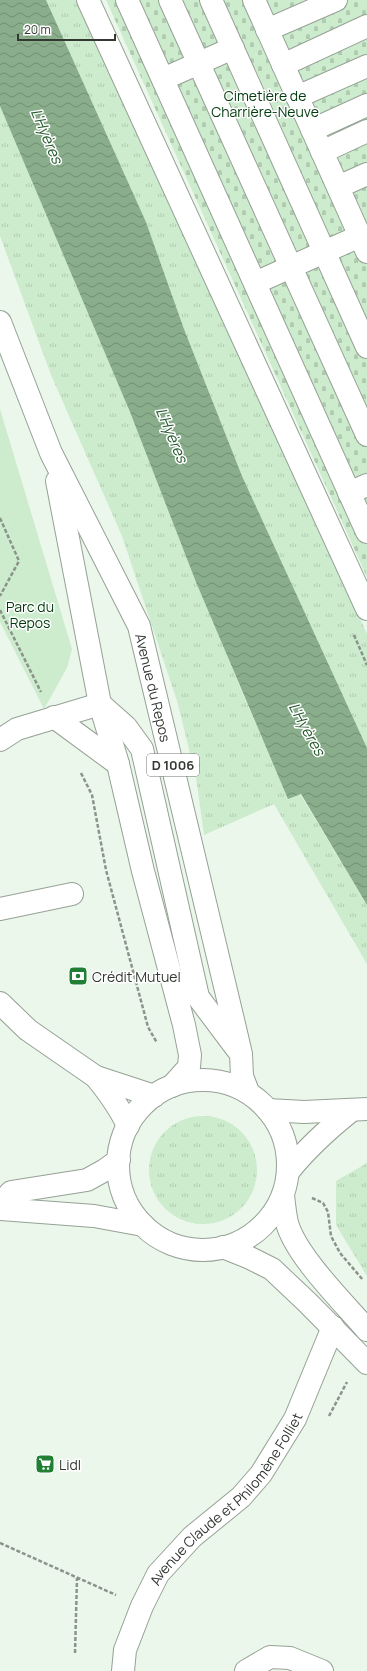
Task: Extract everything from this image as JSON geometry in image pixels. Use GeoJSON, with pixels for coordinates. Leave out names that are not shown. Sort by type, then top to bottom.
{"type":"FeatureCollection","features":[{"type":"Feature","properties":{"kind":"main road"},"geometry":{"type":"LineString","coordinates":[[88,0],[367,609]]}},
{"type":"Feature","properties":{"kind":"main road"},"geometry":{"type":"LineString","coordinates":[[127,0],[255,283],[358,489],[367,532]]}},
{"type":"Feature","properties":{"kind":"main road"},"geometry":{"type":"LineString","coordinates":[[170,0],[367,435]]}},
{"type":"Feature","properties":{"kind":"main road"},"geometry":{"type":"LineString","coordinates":[[211,0],[367,346]]}},
{"type":"Feature","properties":{"kind":"main road"},"geometry":{"type":"LineString","coordinates":[[254,0],[338,187],[362,232],[325,252],[255,283]]}},
{"type":"Feature","properties":{"kind":"main road"},"geometry":{"type":"LineString","coordinates":[[267,30],[336,0]]}},
{"type":"Feature","properties":{"kind":"main road"},"geometry":{"type":"LineString","coordinates":[[283,65],[367,26]]}},
{"type":"Feature","properties":{"kind":"main road"},"geometry":{"type":"LineString","coordinates":[[163,78],[233,48]]}},
{"type":"Feature","properties":{"kind":"main road"},"geometry":{"type":"LineString","coordinates":[[297,97],[367,66]]}},
{"type":"Feature","properties":{"kind":"main road"},"geometry":{"type":"LineString","coordinates":[[312,130],[367,105]]}},
{"type":"Feature","properties":{"kind":"main road"},"geometry":{"type":"LineString","coordinates":[[322,152],[367,131]]}},
{"type":"Feature","properties":{"kind":"main road"},"geometry":{"type":"LineString","coordinates":[[338,187],[367,174]]}},
{"type":"Feature","properties":{"kind":"main road","name":"Avenue du Repos"},"geometry":{"type":"LineString","coordinates":[[0,322],[51,453],[139,626],[241,1054],[242,1076],[248,1092]]}},
{"type":"Feature","properties":{"kind":"main road","name":"Avenue du Repos"},"geometry":{"type":"LineString","coordinates":[[51,453],[100,704],[118,764],[143,871],[184,1024],[190,1055],[189,1067],[163,1091],[139,1109],[128,1126],[121,1142],[119,1178],[124,1196],[132,1211],[143,1225]]}},
{"type":"Feature","properties":{"kind":"main road"},"geometry":{"type":"LineString","coordinates":[[0,740],[17,730],[54,717],[100,704]]}},
{"type":"Feature","properties":{"kind":"main road","name":"Avenue du Repos"},"geometry":{"type":"LineString","coordinates":[[100,704],[126,727],[142,749],[198,997],[241,1054]]}},
{"type":"Feature","properties":{"kind":"main road"},"geometry":{"type":"LineString","coordinates":[[54,717],[118,764]]}},
{"type":"Feature","properties":{"kind":"main road"},"geometry":{"type":"LineString","coordinates":[[0,909],[72,894]]}},
{"type":"Feature","properties":{"kind":"main road"},"geometry":{"type":"LineString","coordinates":[[0,1003],[28,1030],[96,1077],[118,1106],[128,1126]]}},
{"type":"Feature","properties":{"kind":"main road"},"geometry":{"type":"LineString","coordinates":[[0,1209],[94,1216],[143,1225],[160,1238],[180,1247],[202,1250],[223,1248],[248,1237],[269,1219],[283,1195],[288,1172],[287,1150],[281,1128],[268,1110],[248,1092],[224,1082],[198,1080],[163,1091],[96,1077]]}},
{"type":"Feature","properties":{"kind":"main road"},"geometry":{"type":"LineString","coordinates":[[268,1110],[304,1112],[360,1110]]}},
{"type":"Feature","properties":{"kind":"main road"},"geometry":{"type":"LineString","coordinates":[[288,1172],[303,1153],[332,1125],[360,1110]]}},
{"type":"Feature","properties":{"kind":"main road"},"geometry":{"type":"LineString","coordinates":[[0,1206],[11,1192],[87,1180],[119,1160]]}},
{"type":"Feature","properties":{"kind":"main road"},"geometry":{"type":"LineString","coordinates":[[283,1195],[287,1223],[297,1246],[367,1330]]}},
{"type":"Feature","properties":{"kind":"main road"},"geometry":{"type":"LineString","coordinates":[[223,1248],[248,1257],[272,1269],[333,1327],[367,1363]]}},
{"type":"Feature","properties":{"kind":"main road","name":"Avenue Claude et Philomène Folliet"},"geometry":{"type":"LineString","coordinates":[[123,1671],[125,1650],[142,1606],[158,1574],[192,1537],[241,1497],[261,1474],[295,1419],[333,1327]]}},
{"type":"Feature","properties":{"kind":"main road"},"geometry":{"type":"LineString","coordinates":[[246,1671],[270,1657],[290,1665],[322,1671]]}},
{"type":"Feature","properties":{"kind":"path"},"geometry":{"type":"LineString","coordinates":[[0,518],[18,561],[0,596]]}},
{"type":"Feature","properties":{"kind":"path"},"geometry":{"type":"LineString","coordinates":[[0,610],[54,717]]}},
{"type":"Feature","properties":{"kind":"path"},"geometry":{"type":"LineString","coordinates":[[78,766],[92,795],[106,870],[148,1027],[158,1045]]}},
{"type":"Feature","properties":{"kind":"path"},"geometry":{"type":"LineString","coordinates":[[283,1195],[314,1198],[323,1203],[328,1212],[331,1236],[340,1253],[367,1285]]}},
{"type":"Feature","properties":{"kind":"path"},"geometry":{"type":"LineString","coordinates":[[0,1543],[142,1606]]}},
{"type":"Feature","properties":{"kind":"path"},"geometry":{"type":"LineString","coordinates":[[75,1652],[77,1578]]}},
{"type":"Feature","properties":{"kind":"green space"},"geometry":{"type":"Polygon","coordinates":[[[46,0],[79,0],[367,634],[367,748],[242,476],[184,329],[146,222],[46,0]]]}},
{"type":"Feature","properties":{"kind":"green space","name":"Cimetière de Charrière-Neuve"},"geometry":{"type":"Polygon","coordinates":[[[106,0],[367,0],[367,577],[106,0]]]}},
{"type":"Feature","properties":{"kind":"green space"},"geometry":{"type":"Polygon","coordinates":[[[0,106],[130,412],[239,685],[288,798],[300,794],[367,905],[367,964],[274,804],[204,835],[196,777],[177,701],[122,536],[51,375],[0,236],[0,106]]]}},
{"type":"Feature","properties":{"kind":"green space","name":"Parc du Repos"},"geometry":{"type":"Polygon","coordinates":[[[0,409],[72,649],[67,668],[44,709],[0,622],[0,409]]]}},
{"type":"Feature","properties":{"kind":"green space"},"geometry":{"type":"Polygon","coordinates":[[[203,1116],[224,1120],[241,1132],[253,1149],[257,1170],[253,1191],[241,1208],[224,1220],[203,1224],[182,1220],[165,1208],[153,1191],[149,1170],[153,1149],[165,1132],[182,1120],[203,1116]]]}},
{"type":"Feature","properties":{"kind":"green space"},"geometry":{"type":"Polygon","coordinates":[[[367,1163],[367,1276],[336,1225],[336,1181],[367,1163]]]}},
{"type":"Feature","properties":{"kind":"water","name":"L'Hyères"},"geometry":{"type":"Polygon","coordinates":[[[0,0],[46,0],[146,222],[184,329],[242,476],[367,748],[367,905],[301,794],[288,799],[196,582],[130,412],[0,106],[0,0]]]}},
{"type":"Feature","properties":{"kind":"place","name":"Crédit Mutuel"},"geometry":{"type":"Point","coordinates":[78,976]}},
{"type":"Feature","properties":{"kind":"place","name":"Lidl"},"geometry":{"type":"Point","coordinates":[45,1464]}}]}
